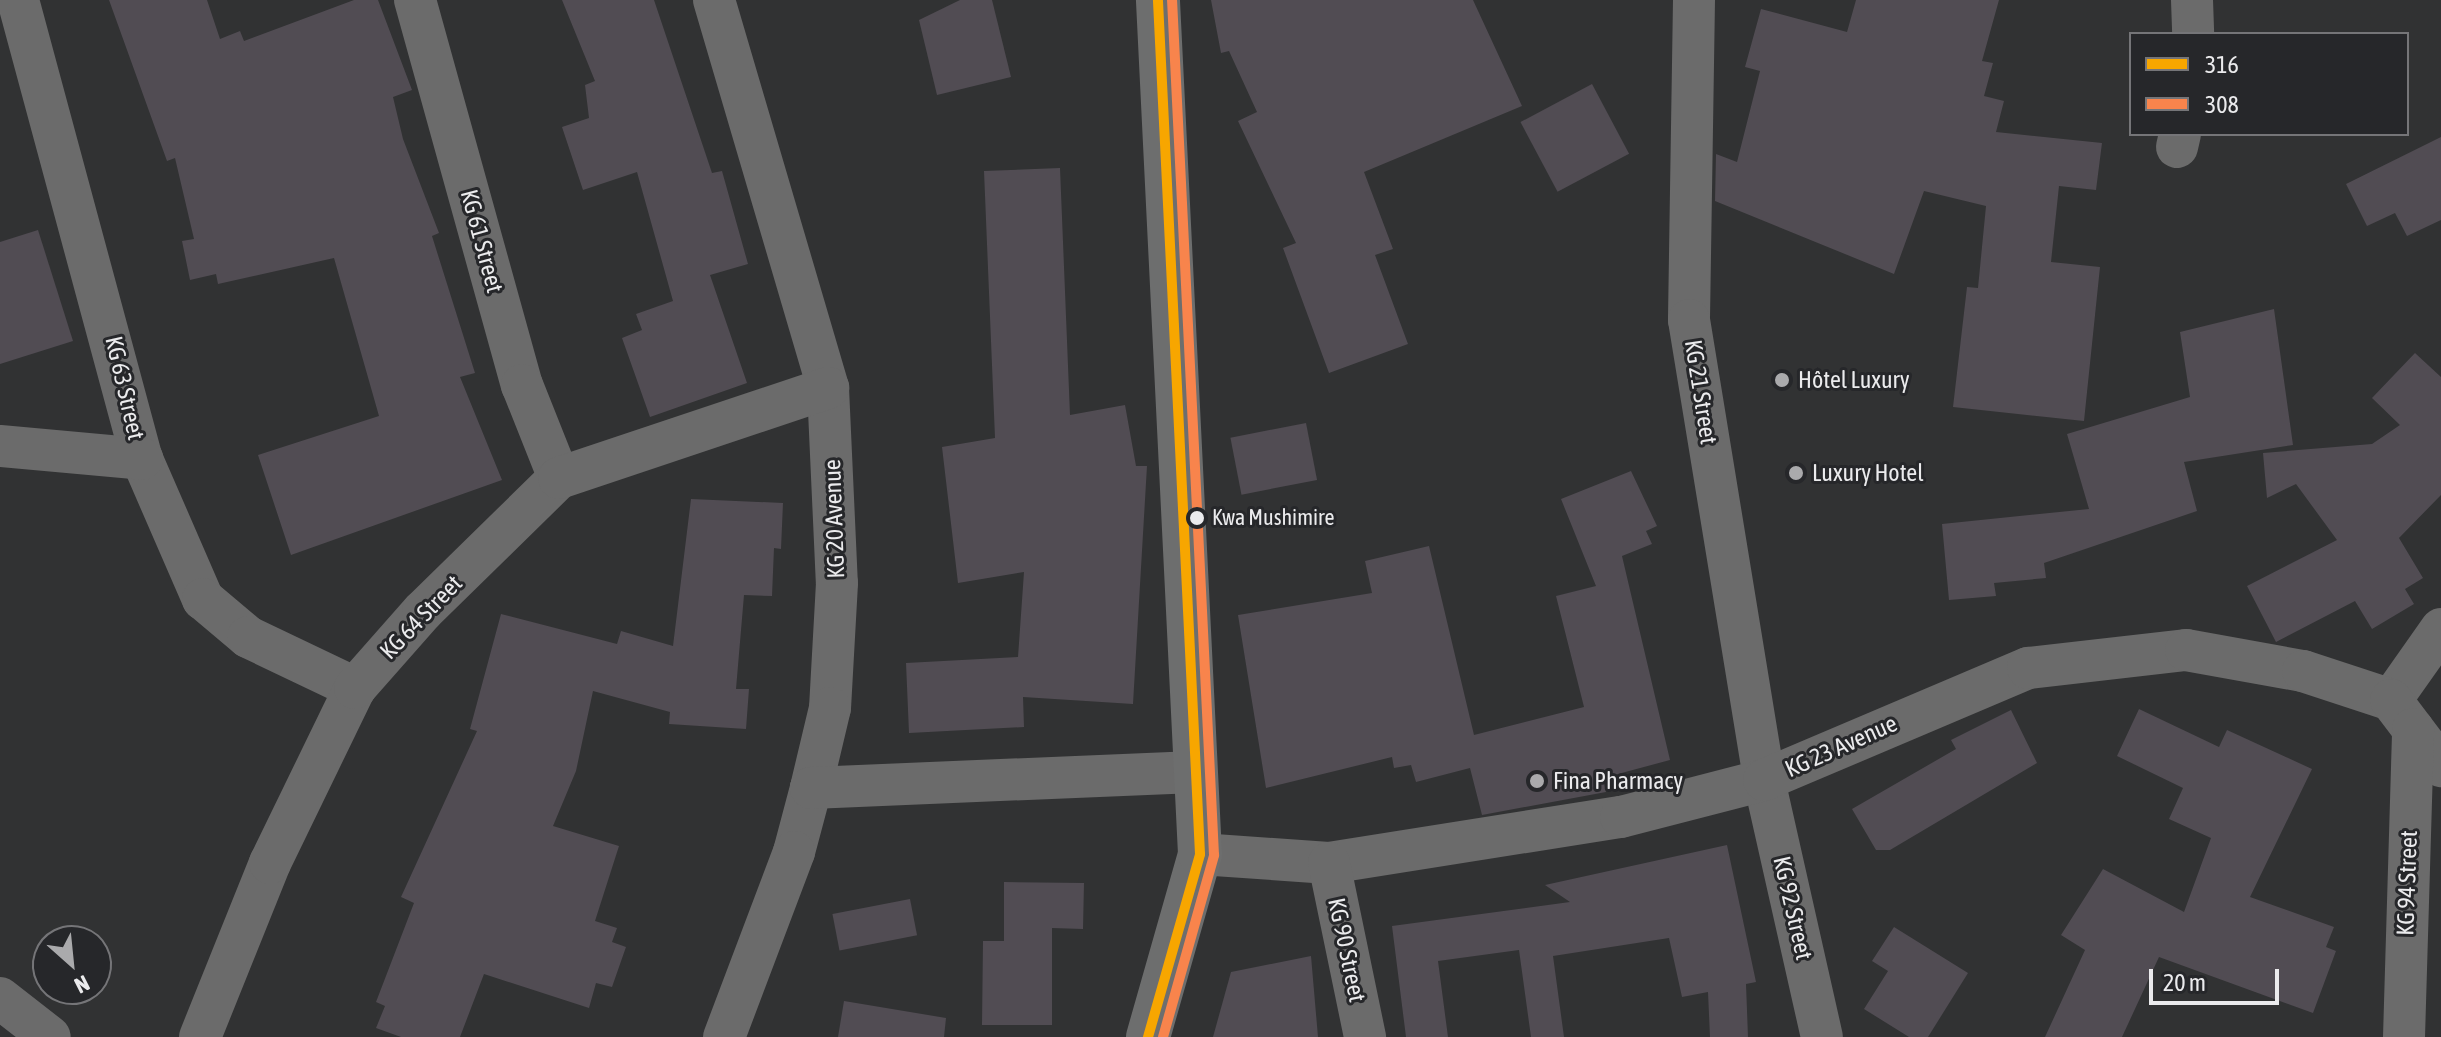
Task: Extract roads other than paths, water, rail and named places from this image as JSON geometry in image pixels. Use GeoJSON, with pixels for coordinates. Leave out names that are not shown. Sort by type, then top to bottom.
{"type":"FeatureCollection","features":[{"type":"Feature","properties":{"kind":"main road"},"geometry":{"type":"LineString","coordinates":[[1148,1037],[1200,854],[1158,0]]}},
{"type":"Feature","properties":{"kind":"street","name":"KG 63 Street"},"geometry":{"type":"LineString","coordinates":[[18,0],[142,459],[203,599],[248,637],[355,688]]}},
{"type":"Feature","properties":{"kind":"street","name":"KG 61 Street"},"geometry":{"type":"LineString","coordinates":[[415,0],[522,385],[559,478]]}},
{"type":"Feature","properties":{"kind":"street","name":"KG 20 Avenue"},"geometry":{"type":"LineString","coordinates":[[714,0],[828,388],[837,583],[830,708],[811,788],[794,852],[724,1037]]}},
{"type":"Feature","properties":{"kind":"street","name":"KG 21 Street"},"geometry":{"type":"LineString","coordinates":[[1694,0],[1689,320],[1764,780]]}},
{"type":"Feature","properties":{"kind":"street"},"geometry":{"type":"LineString","coordinates":[[2192,0],[2193,32]]}},
{"type":"Feature","properties":{"kind":"street","name":"KG 64 Street"},"geometry":{"type":"LineString","coordinates":[[200,1037],[270,863],[355,688],[559,478],[828,388]]}},
{"type":"Feature","properties":{"kind":"street"},"geometry":{"type":"LineString","coordinates":[[0,446],[142,459]]}},
{"type":"Feature","properties":{"kind":"street"},"geometry":{"type":"LineString","coordinates":[[2441,629],[2402,714],[2441,766]]}},
{"type":"Feature","properties":{"kind":"street","name":"KG 23 Avenue"},"geometry":{"type":"LineString","coordinates":[[1200,854],[1329,863],[1621,817],[1764,780],[1967,690],[2084,658],[2200,652],[2303,671],[2402,714]]}},
{"type":"Feature","properties":{"kind":"street","name":"KG 94 Street"},"geometry":{"type":"LineString","coordinates":[[2402,714],[2404,1037]]}},
{"type":"Feature","properties":{"kind":"street"},"geometry":{"type":"LineString","coordinates":[[811,788],[1195,772]]}},
{"type":"Feature","properties":{"kind":"street","name":"KG 92 Street"},"geometry":{"type":"LineString","coordinates":[[1764,780],[1822,1037]]}},
{"type":"Feature","properties":{"kind":"street","name":"KG 90 Street"},"geometry":{"type":"LineString","coordinates":[[1329,863],[1365,1037]]}},
{"type":"Feature","properties":{"kind":"street"},"geometry":{"type":"LineString","coordinates":[[0,998],[50,1037]]}},
{"type":"Feature","properties":{"kind":"place","name":"Hôtel Luxury"},"geometry":{"type":"Point","coordinates":[1782,380]}},
{"type":"Feature","properties":{"kind":"place","name":"Luxury Hotel"},"geometry":{"type":"Point","coordinates":[1796,473]}},
{"type":"Feature","properties":{"kind":"place","name":"Kwa Mushimire"},"geometry":{"type":"Point","coordinates":[1197,518]}},
{"type":"Feature","properties":{"kind":"place","name":"Fina Pharmacy"},"geometry":{"type":"Point","coordinates":[1537,781]}}]}
